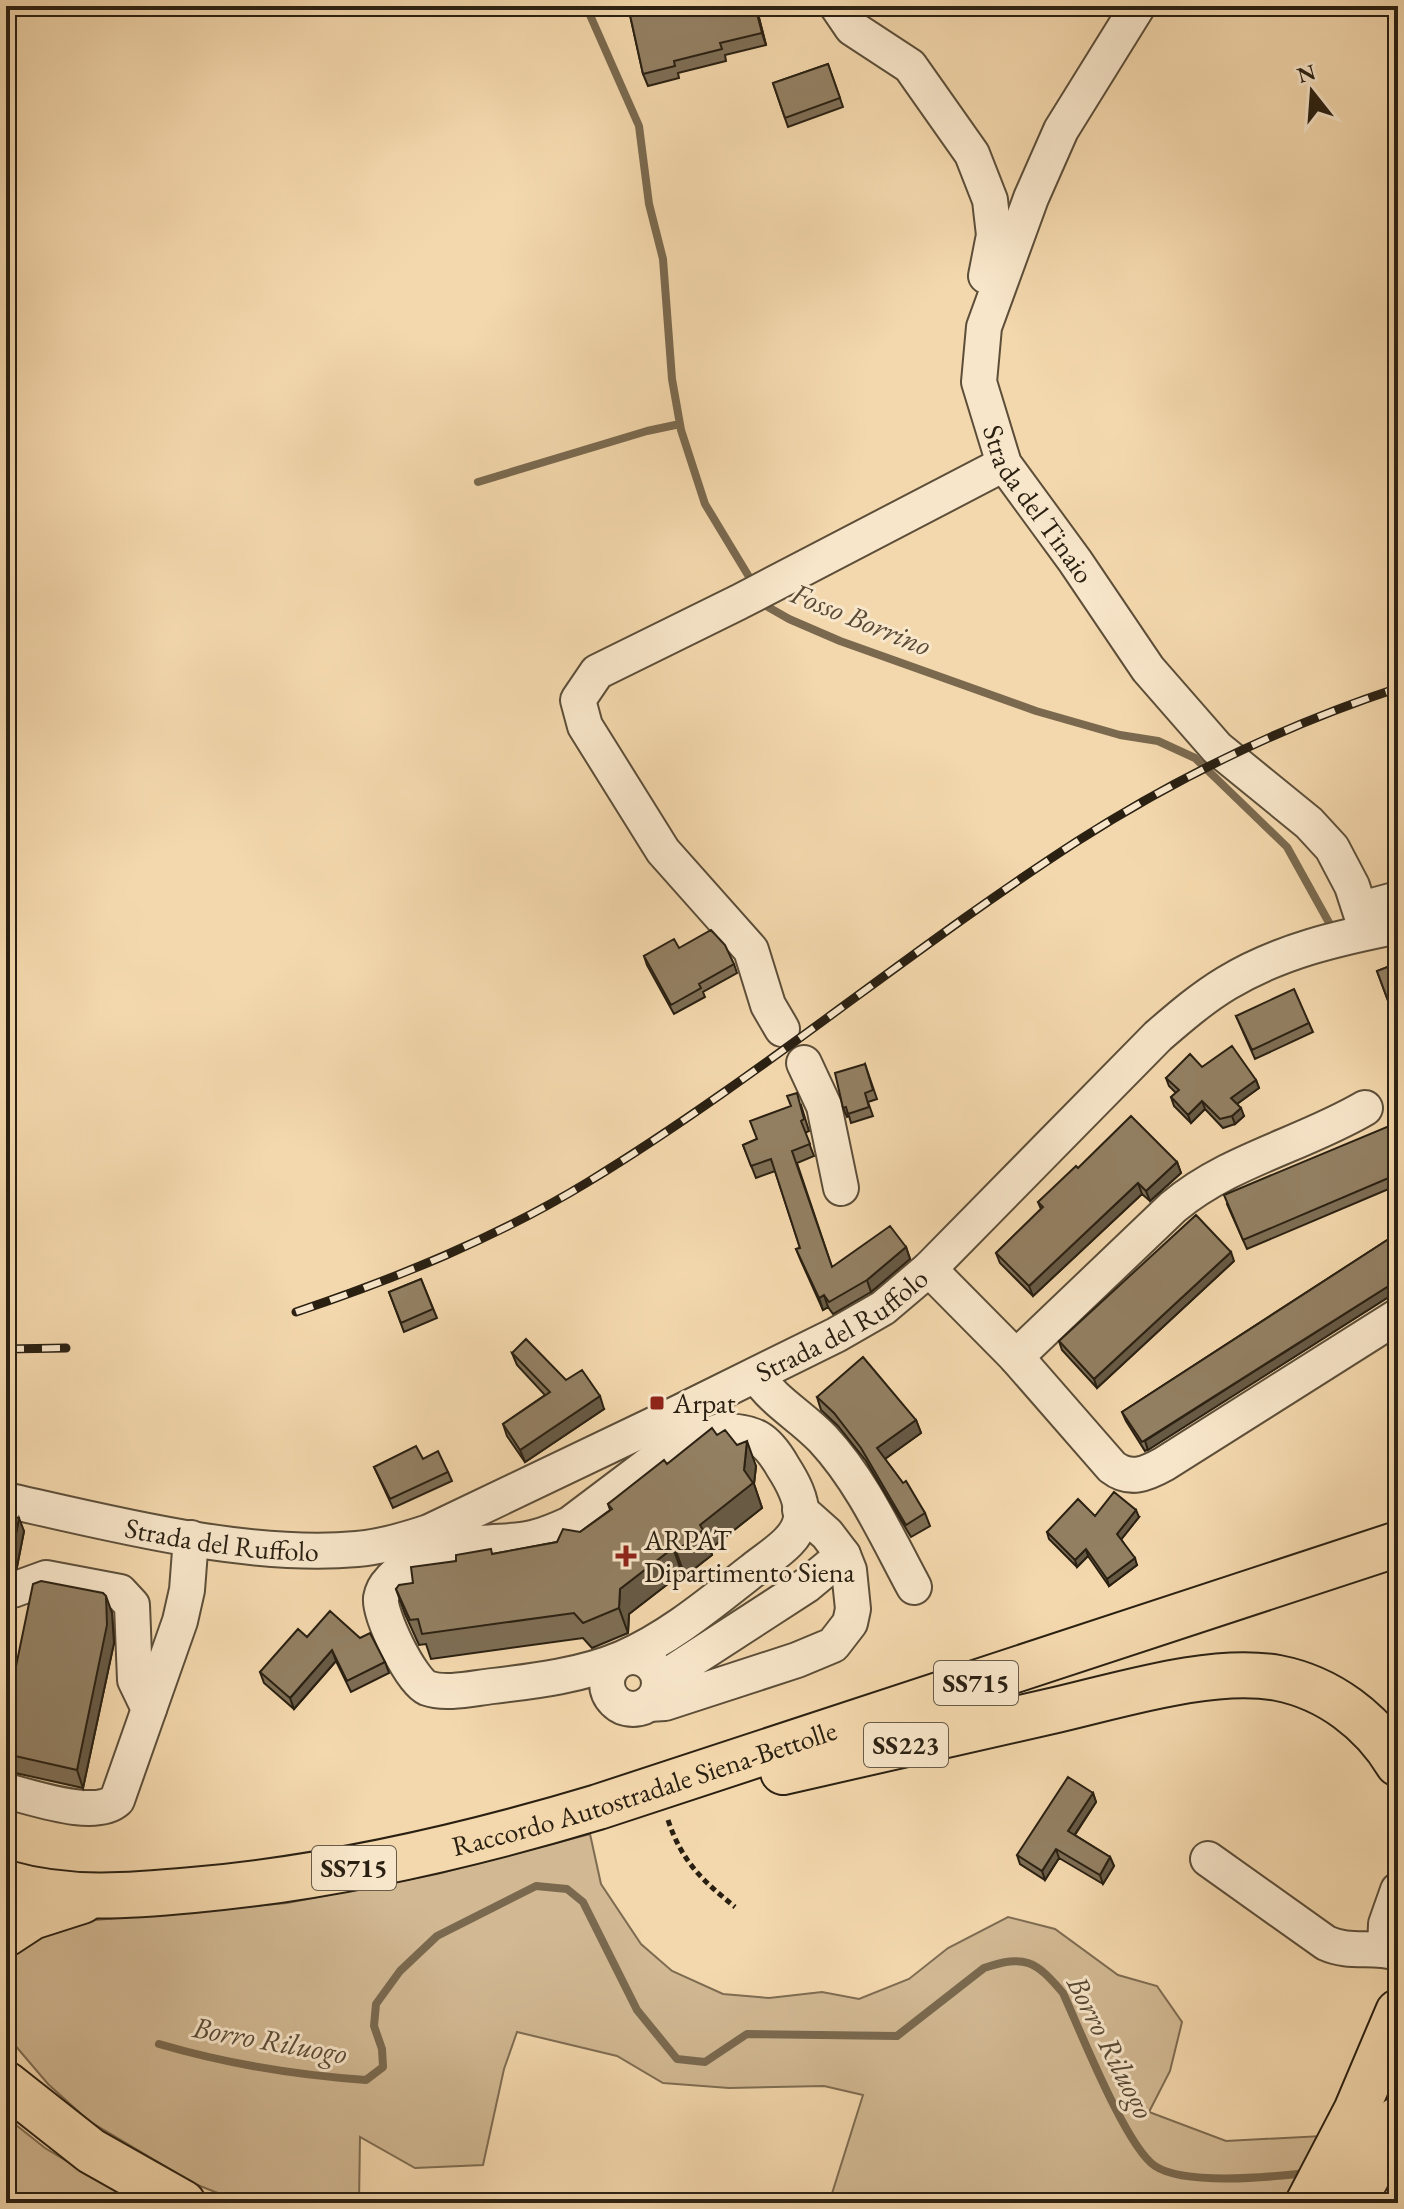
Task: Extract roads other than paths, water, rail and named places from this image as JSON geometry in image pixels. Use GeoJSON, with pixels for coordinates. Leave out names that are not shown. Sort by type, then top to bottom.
{"type":"FeatureCollection","features":[{"type":"Feature","properties":{"kind":"main road"},"geometry":{"type":"LineString","coordinates":[[1355,1558],[1398,1533]]}},
{"type":"Feature","properties":{"kind":"main road","name":"Raccordo Autostradale Siena-Bettolle"},"geometry":{"type":"LineString","coordinates":[[6,1934],[32,1917],[52,1909],[104,1897],[244,1885],[373,1865],[477,1842],[598,1807],[1398,1544]]}},
{"type":"Feature","properties":{"kind":"main road","name":"SS223"},"geometry":{"type":"LineString","coordinates":[[598,1807],[665,1799],[1121,1694],[1214,1677],[1278,1678],[1328,1697],[1353,1711],[1368,1725],[1398,1764]]}},
{"type":"Feature","properties":{"kind":"main road","name":"Raccordo Autostradale Siena-Bettolle"},"geometry":{"type":"LineString","coordinates":[[6,1883],[48,1893],[104,1897]]}},
{"type":"Feature","properties":{"kind":"main road"},"geometry":{"type":"LineString","coordinates":[[1308,2203],[1356,2111],[1398,2012]]}},
{"type":"Feature","properties":{"kind":"main road"},"geometry":{"type":"LineString","coordinates":[[14,2087],[91,2151],[183,2203]]}},
{"type":"Feature","properties":{"kind":"main road"},"geometry":{"type":"LineString","coordinates":[[1335,2203],[1398,2092]]}},
{"type":"Feature","properties":{"kind":"main road"},"geometry":{"type":"LineString","coordinates":[[1353,2203],[1398,2119]]}},
{"type":"Feature","properties":{"kind":"main road"},"geometry":{"type":"LineString","coordinates":[[1377,2203],[1398,2171]]}},
{"type":"Feature","properties":{"kind":"street"},"geometry":{"type":"LineString","coordinates":[[837,6],[852,28],[910,66],[972,154],[990,200],[994,235],[979,307],[984,327]]}},
{"type":"Feature","properties":{"kind":"street","name":"Strada del Tinaio"},"geometry":{"type":"LineString","coordinates":[[1138,6],[1061,130],[1031,198],[984,327],[979,382],[1004,464],[1148,669],[1217,748],[1309,823],[1332,848],[1375,922]]}},
{"type":"Feature","properties":{"kind":"street"},"geometry":{"type":"LineString","coordinates":[[782,1029],[768,1005],[751,950],[663,851],[585,726],[578,700],[597,672],[1004,464]]}},
{"type":"Feature","properties":{"kind":"street","name":"Strada del Ruffolo"},"geometry":{"type":"LineString","coordinates":[[6,1500],[191,1538],[305,1550],[356,1549],[429,1532],[756,1375],[883,1308],[929,1269],[1147,1047],[1190,1009],[1225,984],[1276,958],[1375,922],[1398,899]]}},
{"type":"Feature","properties":{"kind":"street"},"geometry":{"type":"LineString","coordinates":[[804,1063],[824,1106],[841,1188]]}},
{"type":"Feature","properties":{"kind":"street"},"geometry":{"type":"LineString","coordinates":[[1016,1357],[1173,1207],[1200,1186],[1235,1167],[1319,1133],[1365,1108]]}},
{"type":"Feature","properties":{"kind":"street"},"geometry":{"type":"LineString","coordinates":[[929,1269],[1016,1357],[1112,1467],[1123,1475],[1137,1476],[1164,1464],[1398,1316]]}},
{"type":"Feature","properties":{"kind":"street"},"geometry":{"type":"LineString","coordinates":[[756,1375],[774,1399],[821,1438],[839,1459],[914,1587]]}},
{"type":"Feature","properties":{"kind":"street"},"geometry":{"type":"LineString","coordinates":[[800,1510],[827,1534],[843,1555],[849,1570],[853,1609],[850,1623],[833,1645],[797,1660],[665,1703],[654,1693],[653,1665],[639,1657],[622,1658],[572,1674],[510,1684],[440,1690],[427,1687],[418,1681],[403,1659],[382,1608],[381,1597],[390,1580],[421,1561],[479,1543],[535,1538],[556,1531],[570,1524],[668,1450],[720,1431],[743,1431],[759,1437],[777,1455],[789,1476],[801,1519],[789,1541],[690,1618],[658,1640],[622,1658],[614,1663],[606,1679],[610,1696],[623,1707],[632,1709],[654,1693],[807,1585],[843,1555]]}},
{"type":"Feature","properties":{"kind":"street"},"geometry":{"type":"LineString","coordinates":[[529,1485],[556,1531]]}},
{"type":"Feature","properties":{"kind":"street"},"geometry":{"type":"LineString","coordinates":[[6,1791],[88,1809],[112,1805],[122,1792],[180,1621],[187,1590],[191,1538]]}},
{"type":"Feature","properties":{"kind":"street"},"geometry":{"type":"LineString","coordinates":[[6,1589],[13,1590],[46,1578],[126,1595],[133,1612],[135,1680],[149,1709]]}},
{"type":"Feature","properties":{"kind":"street"},"geometry":{"type":"LineString","coordinates":[[1208,1859],[1326,1943],[1349,1951],[1391,1951],[1386,1924],[1398,1890]]}},
{"type":"Feature","properties":{"kind":"waterway","name":"Fosso Borrino"},"geometry":{"type":"LineString","coordinates":[[586,6],[639,126],[649,204],[663,259],[672,379],[681,430],[705,504],[754,585]]}},
{"type":"Feature","properties":{"kind":"waterway"},"geometry":{"type":"LineString","coordinates":[[478,482],[680,424]]}},
{"type":"Feature","properties":{"kind":"waterway","name":"Fosso Borrino"},"geometry":{"type":"LineString","coordinates":[[763,600],[768,607],[789,619],[840,641],[1036,711],[1120,735],[1158,741],[1195,758],[1287,847],[1332,928]]}},
{"type":"Feature","properties":{"kind":"waterway","name":"Borro Riluogo"},"geometry":{"type":"LineString","coordinates":[[159,2044],[261,2068],[366,2080],[383,2067],[382,2049],[374,2026],[376,2004],[400,1971],[437,1936],[536,1886],[567,1889],[583,1902],[637,2010],[677,2059],[705,2062],[747,2034],[897,2036],[984,1968],[1020,1961],[1037,1967],[1063,1993],[1118,2113],[1143,2155],[1155,2166],[1186,2176],[1207,2178],[1307,2173]]}},
{"type":"Feature","properties":{"kind":"railway"},"geometry":{"type":"LineString","coordinates":[[296,1312],[445,1255],[553,1202],[712,1101],[953,926],[1076,842],[1153,796],[1232,755],[1314,719],[1398,688]]}},
{"type":"Feature","properties":{"kind":"railway"},"geometry":{"type":"LineString","coordinates":[[6,1349],[66,1348]]}},
{"type":"Feature","properties":{"kind":"place","name":"Arpat"},"geometry":{"type":"Point","coordinates":[657,1403]}},
{"type":"Feature","properties":{"kind":"place","name":"ARPAT Dipartimento Siena"},"geometry":{"type":"Point","coordinates":[626,1556]}}]}
